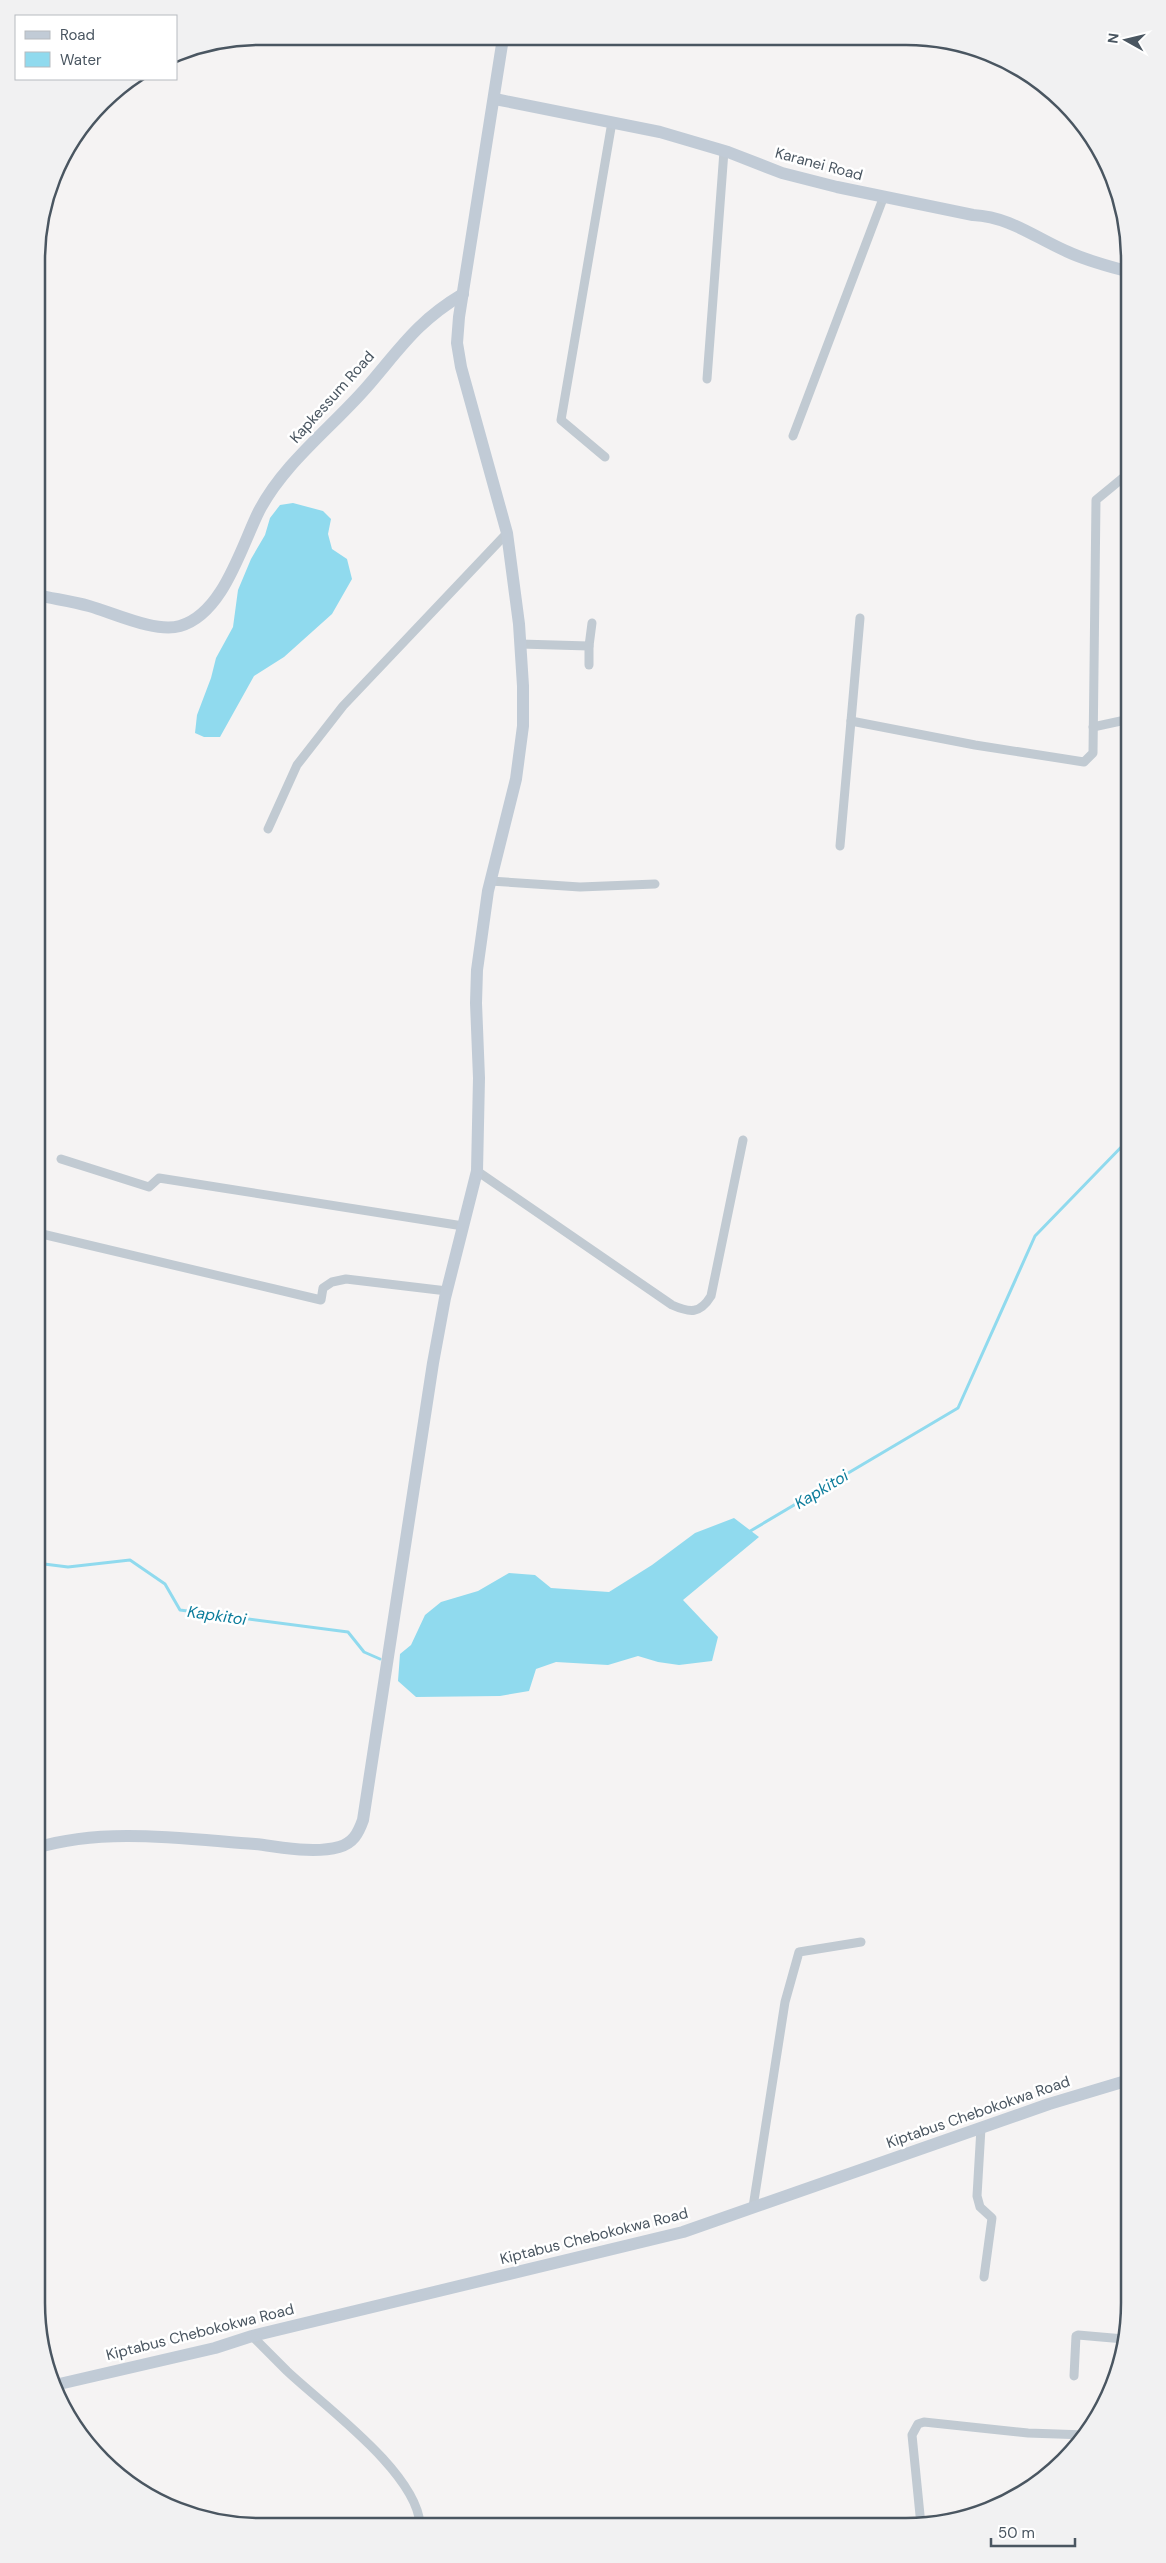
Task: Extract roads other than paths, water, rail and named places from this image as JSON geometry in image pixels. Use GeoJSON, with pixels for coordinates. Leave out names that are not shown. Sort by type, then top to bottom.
{"type":"FeatureCollection","features":[{"type":"Feature","properties":{"kind":"street"},"geometry":{"type":"LineString","coordinates":[[45,1845],[61,1841],[113,1836],[214,1841],[315,1850],[338,1847],[355,1838],[366,1808],[433,1363],[447,1291],[477,1171],[480,1078],[476,1003],[477,970],[490,881],[516,779],[520,744],[523,686],[507,534],[461,367],[457,343],[502,45]]}},
{"type":"Feature","properties":{"kind":"street","name":"Karanei Road"},"geometry":{"type":"LineString","coordinates":[[495,99],[660,132],[724,151],[782,173],[973,215],[994,216],[1065,251],[1098,264],[1121,270]]}},
{"type":"Feature","properties":{"kind":"street"},"geometry":{"type":"LineString","coordinates":[[604,457],[561,420],[612,122]]}},
{"type":"Feature","properties":{"kind":"street"},"geometry":{"type":"LineString","coordinates":[[707,379],[724,151]]}},
{"type":"Feature","properties":{"kind":"street"},"geometry":{"type":"LineString","coordinates":[[793,436],[884,196]]}},
{"type":"Feature","properties":{"kind":"street","name":"Kapkessum Road"},"geometry":{"type":"LineString","coordinates":[[45,597],[87,606],[155,626],[179,626],[194,620],[207,610],[224,585],[260,509],[285,475],[366,388],[403,342],[424,320],[463,294]]}},
{"type":"Feature","properties":{"kind":"street"},"geometry":{"type":"LineString","coordinates":[[851,721],[975,745],[1084,762],[1093,753],[1096,500],[1121,483]]}},
{"type":"Feature","properties":{"kind":"street"},"geometry":{"type":"LineString","coordinates":[[268,829],[297,765],[343,706],[507,534]]}},
{"type":"Feature","properties":{"kind":"street"},"geometry":{"type":"LineString","coordinates":[[840,846],[860,618]]}},
{"type":"Feature","properties":{"kind":"street"},"geometry":{"type":"LineString","coordinates":[[589,665],[592,623]]}},
{"type":"Feature","properties":{"kind":"street"},"geometry":{"type":"LineString","coordinates":[[520,644],[589,646]]}},
{"type":"Feature","properties":{"kind":"street"},"geometry":{"type":"LineString","coordinates":[[1093,727],[1121,721]]}},
{"type":"Feature","properties":{"kind":"street"},"geometry":{"type":"LineString","coordinates":[[490,881],[580,887],[655,884]]}},
{"type":"Feature","properties":{"kind":"street"},"geometry":{"type":"LineString","coordinates":[[477,1171],[672,1305],[692,1311],[704,1307],[710,1296],[743,1140]]}},
{"type":"Feature","properties":{"kind":"street"},"geometry":{"type":"LineString","coordinates":[[61,1158],[149,1187],[159,1178],[463,1226]]}},
{"type":"Feature","properties":{"kind":"street"},"geometry":{"type":"LineString","coordinates":[[45,1235],[321,1300],[323,1288],[332,1282],[346,1279],[447,1291]]}},
{"type":"Feature","properties":{"kind":"street"},"geometry":{"type":"LineString","coordinates":[[753,2207],[785,2002],[800,1952],[861,1942]]}},
{"type":"Feature","properties":{"kind":"street","name":"Kiptabus Chebokokwa Road"},"geometry":{"type":"LineString","coordinates":[[61,2384],[215,2348],[252,2336],[683,2232],[981,2128],[1121,2083]]}},
{"type":"Feature","properties":{"kind":"street"},"geometry":{"type":"LineString","coordinates":[[981,2128],[977,2196],[980,2207],[992,2218],[984,2278]]}},
{"type":"Feature","properties":{"kind":"street"},"geometry":{"type":"LineString","coordinates":[[252,2336],[365,2441],[394,2471],[415,2503],[419,2518]]}},
{"type":"Feature","properties":{"kind":"street"},"geometry":{"type":"LineString","coordinates":[[1074,2376],[1076,2336],[1118,2339]]}},
{"type":"Feature","properties":{"kind":"street"},"geometry":{"type":"LineString","coordinates":[[920,2518],[912,2435],[918,2424],[924,2422],[1028,2433],[1076,2435]]}},
{"type":"Feature","properties":{"kind":"water"},"geometry":{"type":"Polygon","coordinates":[[[293,503],[323,511],[331,519],[328,534],[332,549],[347,559],[352,579],[332,614],[284,657],[254,676],[220,737],[204,737],[195,733],[197,715],[211,678],[216,658],[233,627],[238,590],[251,559],[265,535],[270,518],[280,505],[293,503]]]}},
{"type":"Feature","properties":{"kind":"water"},"geometry":{"type":"Polygon","coordinates":[[[734,1518],[759,1537],[683,1600],[718,1637],[712,1661],[679,1665],[658,1662],[638,1656],[608,1665],[556,1662],[536,1669],[529,1691],[500,1696],[416,1697],[398,1681],[400,1654],[411,1645],[425,1615],[441,1602],[478,1591],[509,1573],[535,1575],[551,1588],[609,1592],[652,1565],[695,1533],[734,1518]]]}},
{"type":"Feature","properties":{"kind":"waterway","name":"Kapkitoi"},"geometry":{"type":"LineString","coordinates":[[747,1533],[958,1408],[1035,1236],[1121,1147]]}},
{"type":"Feature","properties":{"kind":"waterway","name":"Kapkitoi"},"geometry":{"type":"LineString","coordinates":[[45,1564],[68,1567],[130,1560],[165,1584],[180,1610],[348,1632],[364,1652],[380,1659]]}}]}
